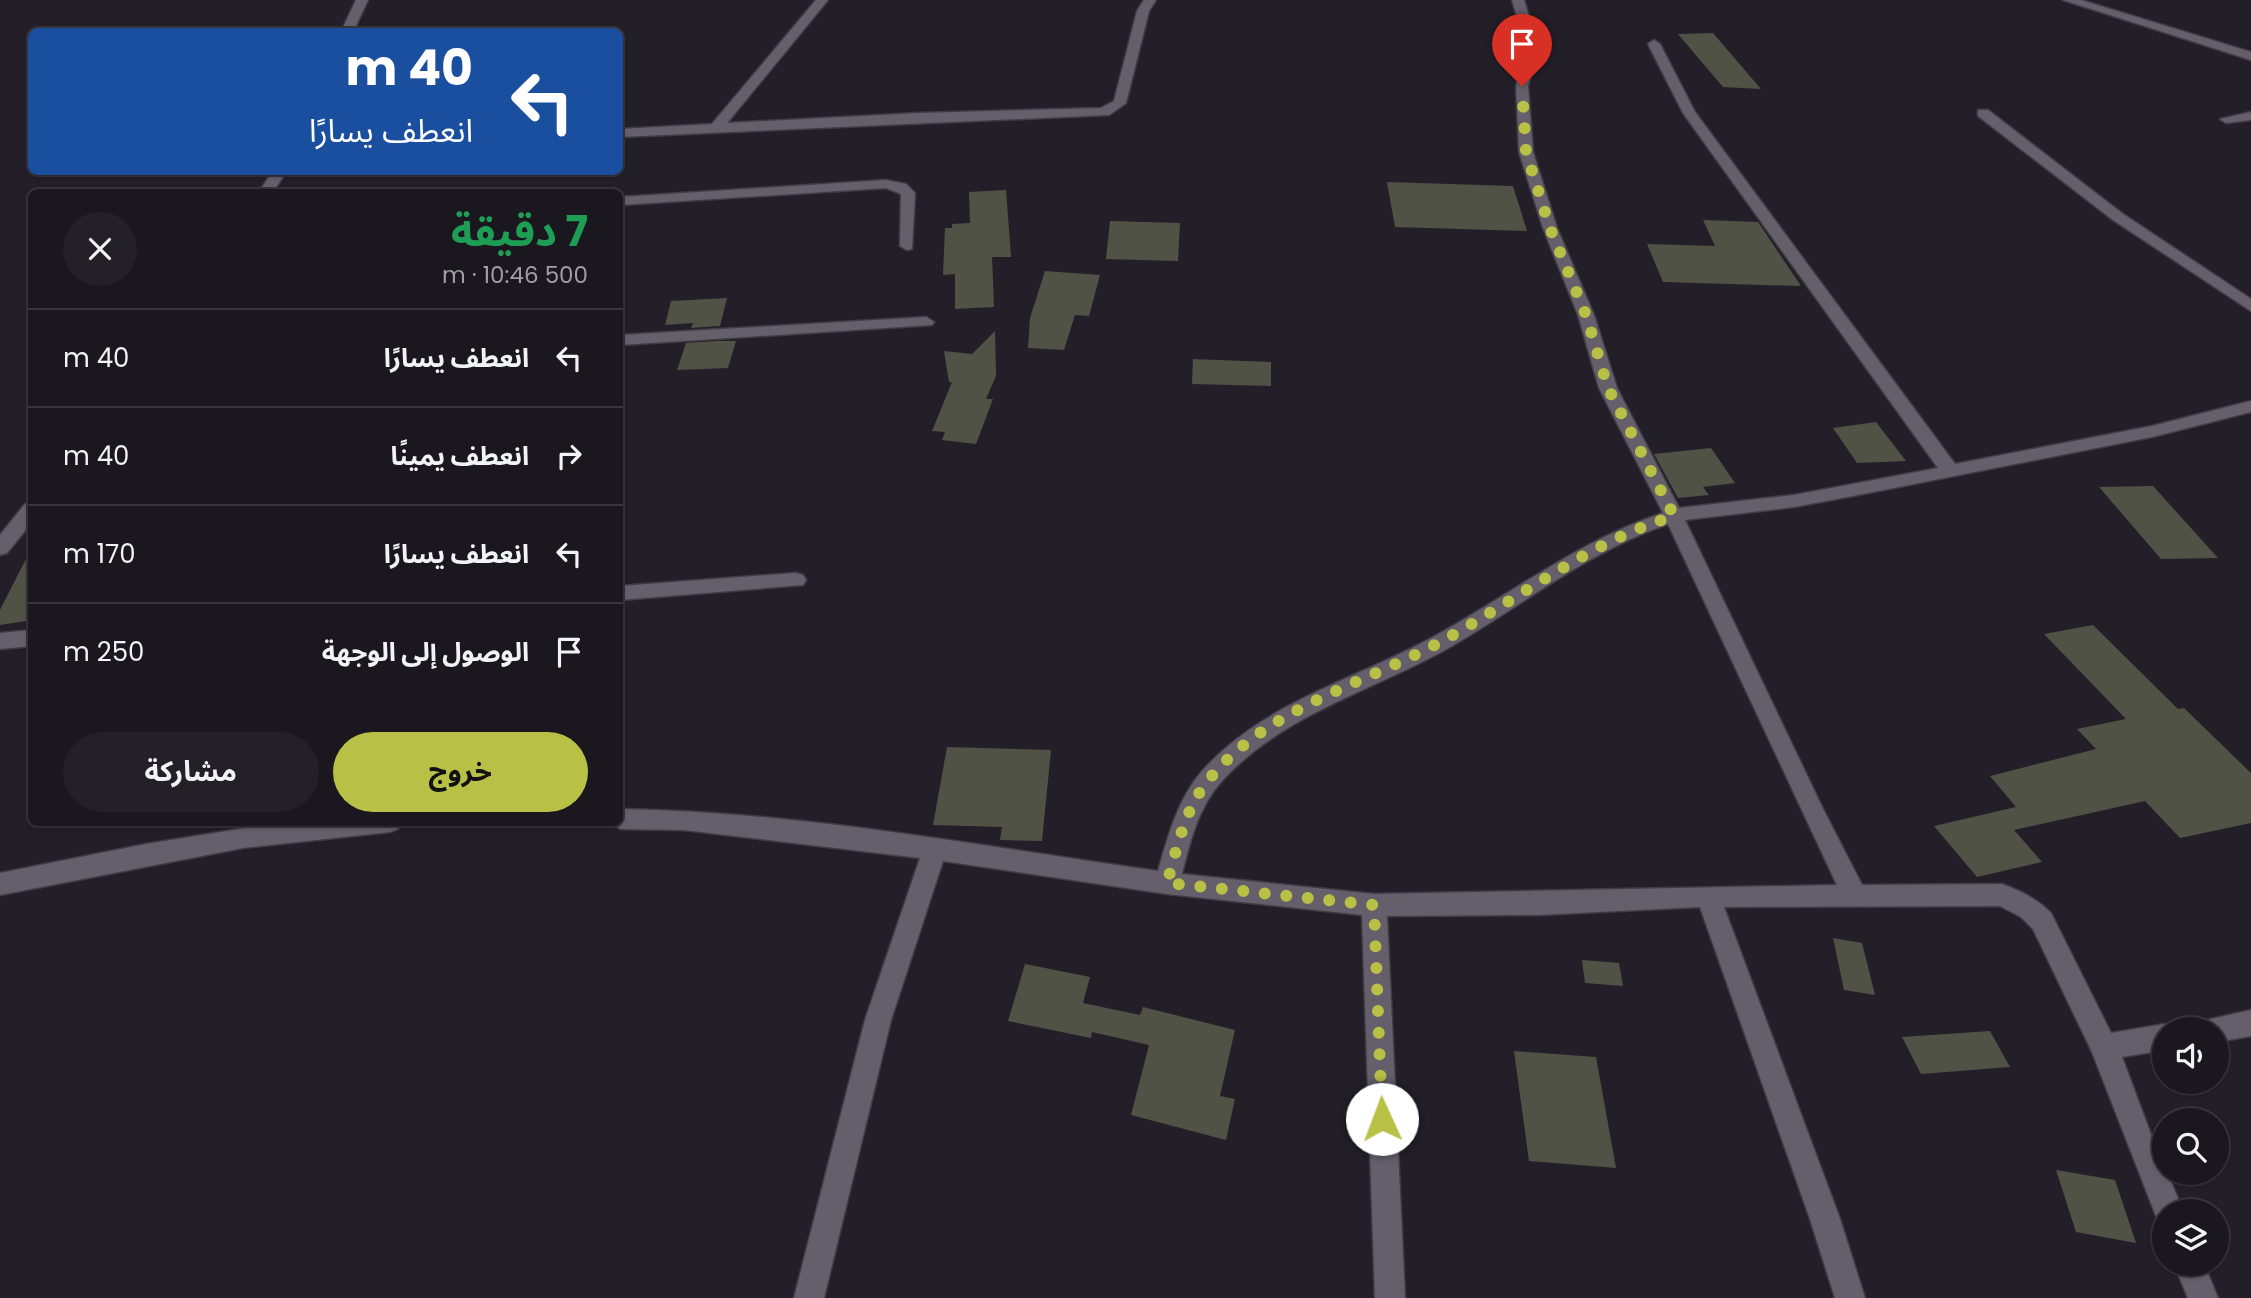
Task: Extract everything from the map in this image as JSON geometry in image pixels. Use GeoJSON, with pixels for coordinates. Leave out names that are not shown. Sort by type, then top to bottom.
{"type":"FeatureCollection","features":[{"type":"Feature","properties":{"kind":"street"},"geometry":{"type":"LineString","coordinates":[[349,28],[362,0]]}},
{"type":"Feature","properties":{"kind":"street"},"geometry":{"type":"LineString","coordinates":[[717,127],[822,0]]}},
{"type":"Feature","properties":{"kind":"street"},"geometry":{"type":"LineString","coordinates":[[623,133],[919,117],[1104,112],[1120,103],[1143,11],[1150,0]]}},
{"type":"Feature","properties":{"kind":"street"},"geometry":{"type":"LineString","coordinates":[[1518,0],[1532,46],[1522,86],[1526,152],[1550,228],[1586,315],[1608,388],[1674,516],[1813,813],[1856,897]]}},
{"type":"Feature","properties":{"kind":"street"},"geometry":{"type":"LineString","coordinates":[[2069,0],[2251,56]]}},
{"type":"Feature","properties":{"kind":"street"},"geometry":{"type":"LineString","coordinates":[[1654,44],[1689,113],[1950,471]]}},
{"type":"Feature","properties":{"kind":"street"},"geometry":{"type":"LineString","coordinates":[[1983,113],[2118,217],[2251,306]]}},
{"type":"Feature","properties":{"kind":"street"},"geometry":{"type":"LineString","coordinates":[[2226,119],[2251,116]]}},
{"type":"Feature","properties":{"kind":"street"},"geometry":{"type":"LineString","coordinates":[[623,201],[886,184],[901,187],[908,193],[907,246]]}},
{"type":"Feature","properties":{"kind":"street"},"geometry":{"type":"LineString","coordinates":[[623,340],[926,322]]}},
{"type":"Feature","properties":{"kind":"street"},"geometry":{"type":"LineString","coordinates":[[1167,883],[1189,808],[1211,777],[1238,750],[1283,716],[1440,642],[1599,545],[1634,528],[1674,516],[1791,501],[1950,471],[2207,420],[2251,407]]}},
{"type":"Feature","properties":{"kind":"street"},"geometry":{"type":"LineString","coordinates":[[0,548],[28,513]]}},
{"type":"Feature","properties":{"kind":"street"},"geometry":{"type":"LineString","coordinates":[[623,593],[796,580]]}},
{"type":"Feature","properties":{"kind":"street"},"geometry":{"type":"LineString","coordinates":[[0,641],[28,638]]}},
{"type":"Feature","properties":{"kind":"street"},"geometry":{"type":"LineString","coordinates":[[623,819],[684,820],[896,844],[934,852],[1167,883],[1374,905],[1538,904],[1708,896],[2002,895],[2030,909],[2042,921],[2104,1047],[2163,1199]]}},
{"type":"Feature","properties":{"kind":"street"},"geometry":{"type":"LineString","coordinates":[[0,884],[194,844],[330,826]]}},
{"type":"Feature","properties":{"kind":"street"},"geometry":{"type":"LineString","coordinates":[[809,1298],[875,1033],[934,852]]}},
{"type":"Feature","properties":{"kind":"street"},"geometry":{"type":"LineString","coordinates":[[1708,896],[1820,1206],[1850,1298]]}},
{"type":"Feature","properties":{"kind":"street"},"geometry":{"type":"LineString","coordinates":[[1374,905],[1390,1298]]}},
{"type":"Feature","properties":{"kind":"street"},"geometry":{"type":"LineString","coordinates":[[2229,1027],[2251,1023]]}},
{"type":"Feature","properties":{"kind":"street"},"geometry":{"type":"LineString","coordinates":[[2104,1047],[2152,1039]]}},
{"type":"Feature","properties":{"kind":"street"},"geometry":{"type":"LineString","coordinates":[[2194,1276],[2203,1298]]}},
{"type":"Feature","properties":{"kind":"building"},"geometry":{"type":"Polygon","coordinates":[[[1713,33],[1761,89],[1723,87],[1678,34],[1713,33]]]}},
{"type":"Feature","properties":{"kind":"building"},"geometry":{"type":"Polygon","coordinates":[[[1387,182],[1513,186],[1527,231],[1395,227],[1387,182]]]}},
{"type":"Feature","properties":{"kind":"building"},"geometry":{"type":"Polygon","coordinates":[[[1006,190],[1011,257],[992,257],[994,307],[955,309],[955,274],[943,275],[945,228],[952,228],[952,224],[970,223],[969,192],[1006,190]]]}},
{"type":"Feature","properties":{"kind":"building"},"geometry":{"type":"Polygon","coordinates":[[[1703,220],[1758,222],[1801,286],[1663,282],[1647,244],[1715,246],[1703,220]]]}},
{"type":"Feature","properties":{"kind":"building"},"geometry":{"type":"Polygon","coordinates":[[[1110,221],[1180,223],[1178,261],[1106,259],[1110,221]]]}},
{"type":"Feature","properties":{"kind":"building"},"geometry":{"type":"Polygon","coordinates":[[[1045,271],[1100,275],[1089,316],[1075,315],[1064,350],[1028,348],[1030,318],[1045,271]]]}},
{"type":"Feature","properties":{"kind":"building"},"geometry":{"type":"Polygon","coordinates":[[[727,298],[720,326],[691,328],[693,323],[665,325],[671,301],[727,298]]]}},
{"type":"Feature","properties":{"kind":"building"},"geometry":{"type":"Polygon","coordinates":[[[995,331],[996,376],[986,399],[993,399],[976,444],[942,440],[945,432],[932,431],[952,382],[949,382],[944,351],[972,354],[995,331]]]}},
{"type":"Feature","properties":{"kind":"building"},"geometry":{"type":"Polygon","coordinates":[[[736,341],[728,368],[677,370],[686,343],[736,341]]]}},
{"type":"Feature","properties":{"kind":"building"},"geometry":{"type":"Polygon","coordinates":[[[1193,359],[1271,362],[1271,386],[1192,384],[1193,359]]]}},
{"type":"Feature","properties":{"kind":"building"},"geometry":{"type":"Polygon","coordinates":[[[1876,422],[1906,461],[1857,463],[1833,428],[1876,422]]]}},
{"type":"Feature","properties":{"kind":"building"},"geometry":{"type":"Polygon","coordinates":[[[1711,448],[1735,483],[1703,487],[1709,495],[1678,498],[1654,454],[1711,448]]]}},
{"type":"Feature","properties":{"kind":"building"},"geometry":{"type":"Polygon","coordinates":[[[2153,486],[2218,558],[2161,559],[2099,487],[2153,486]]]}},
{"type":"Feature","properties":{"kind":"building"},"geometry":{"type":"Polygon","coordinates":[[[28,555],[28,621],[0,625],[0,610],[28,555]]]}},
{"type":"Feature","properties":{"kind":"building"},"geometry":{"type":"Polygon","coordinates":[[[2093,625],[2178,709],[2184,708],[2251,773],[2251,823],[2180,838],[2145,801],[2014,830],[2042,862],[1977,877],[1934,826],[2016,807],[1990,776],[2096,749],[2077,729],[2126,719],[2044,634],[2093,625]]]}},
{"type":"Feature","properties":{"kind":"building"},"geometry":{"type":"Polygon","coordinates":[[[947,747],[1051,750],[1042,841],[1000,840],[1002,827],[933,825],[947,747]]]}},
{"type":"Feature","properties":{"kind":"building"},"geometry":{"type":"Polygon","coordinates":[[[1833,938],[1862,943],[1875,995],[1844,990],[1833,938]]]}},
{"type":"Feature","properties":{"kind":"building"},"geometry":{"type":"Polygon","coordinates":[[[1582,960],[1619,963],[1623,986],[1585,983],[1582,960]]]}},
{"type":"Feature","properties":{"kind":"building"},"geometry":{"type":"Polygon","coordinates":[[[1025,964],[1090,977],[1083,1003],[1140,1015],[1143,1007],[1235,1030],[1220,1096],[1235,1099],[1226,1140],[1131,1115],[1149,1045],[1092,1032],[1091,1038],[1008,1021],[1025,964]]]}},
{"type":"Feature","properties":{"kind":"building"},"geometry":{"type":"Polygon","coordinates":[[[1990,1031],[2010,1067],[1921,1074],[1902,1037],[1990,1031]]]}},
{"type":"Feature","properties":{"kind":"building"},"geometry":{"type":"Polygon","coordinates":[[[1514,1051],[1596,1057],[1616,1168],[1529,1161],[1514,1051]]]}},
{"type":"Feature","properties":{"kind":"building"},"geometry":{"type":"Polygon","coordinates":[[[2056,1170],[2115,1180],[2136,1243],[2076,1232],[2056,1170]]]}},
{"type":"Feature","properties":{"kind":"route"},"geometry":{"type":"LineString","coordinates":[[1382,1119],[1374,905],[1167,883],[1189,808],[1211,777],[1238,750],[1283,716],[1341,692],[1440,642],[1525,593],[1599,545],[1634,528],[1674,516],[1608,388],[1586,315],[1550,228],[1526,152],[1522,86]]}}]}
